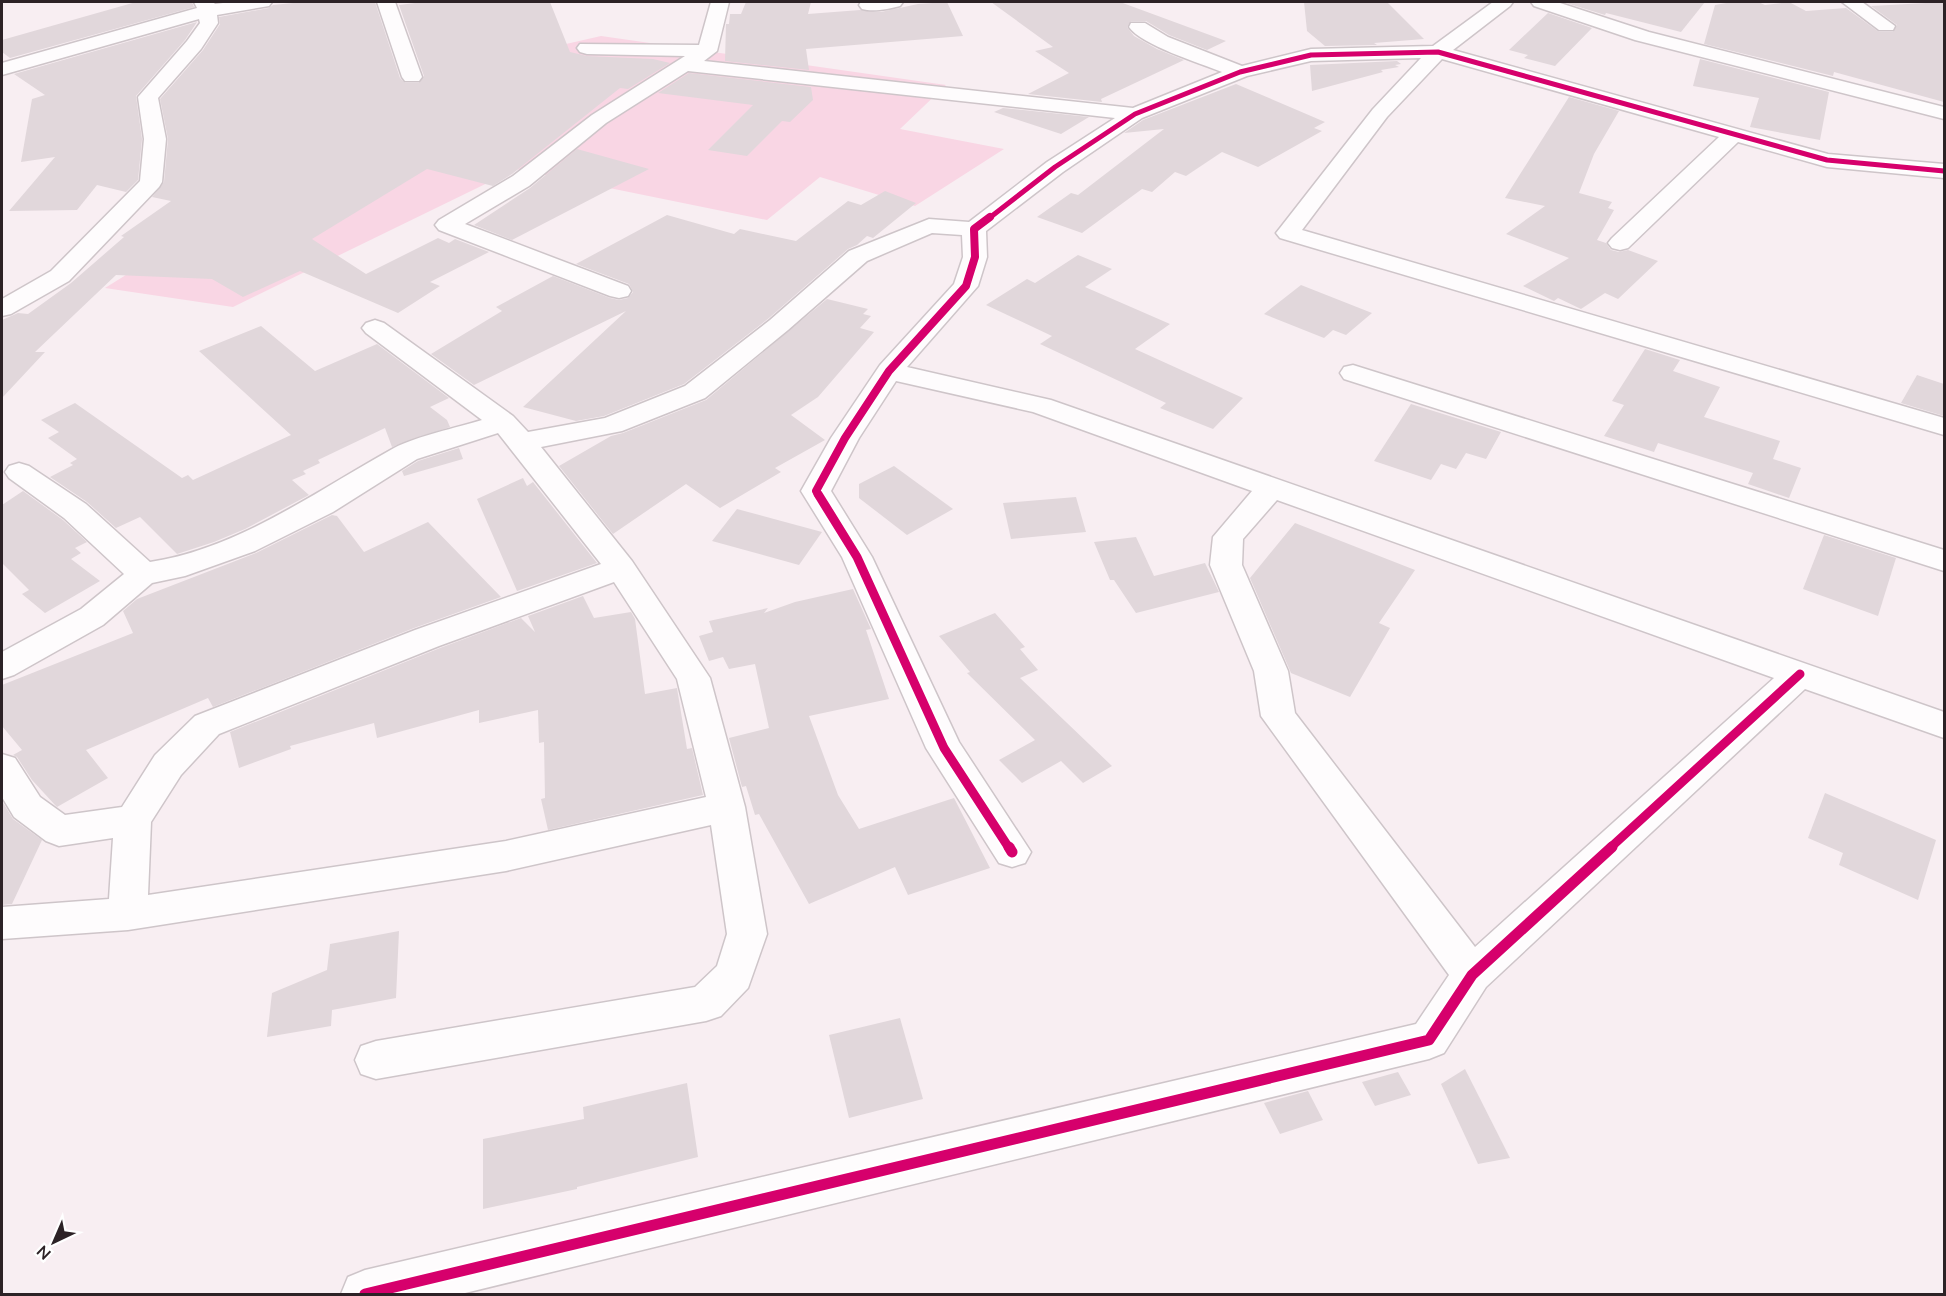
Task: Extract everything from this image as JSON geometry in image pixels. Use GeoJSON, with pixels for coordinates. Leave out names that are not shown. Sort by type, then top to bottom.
{"type":"FeatureCollection","features":[{"type":"Feature","properties":{"kind":"street"},"geometry":{"type":"LineString","coordinates":[[2,69],[205,6],[263,2]]}},
{"type":"Feature","properties":{"kind":"street"},"geometry":{"type":"LineString","coordinates":[[386,2],[412,76]]}},
{"type":"Feature","properties":{"kind":"street"},"geometry":{"type":"LineString","coordinates":[[619,291],[447,225],[521,181],[599,119],[707,51],[720,2]]}},
{"type":"Feature","properties":{"kind":"street"},"geometry":{"type":"LineString","coordinates":[[868,4],[894,2]]}},
{"type":"Feature","properties":{"kind":"street"},"geometry":{"type":"LineString","coordinates":[[1504,2],[1438,52],[1380,113],[1288,233],[1944,427]]}},
{"type":"Feature","properties":{"kind":"street"},"geometry":{"type":"LineString","coordinates":[[1540,2],[1642,36],[1944,113]]}},
{"type":"Feature","properties":{"kind":"street"},"geometry":{"type":"LineString","coordinates":[[1851,2],[1886,26]]}},
{"type":"Feature","properties":{"kind":"street"},"geometry":{"type":"LineString","coordinates":[[2,309],[60,276],[151,182],[156,139],[148,97],[209,23],[205,6]]}},
{"type":"Feature","properties":{"kind":"street"},"geometry":{"type":"LineString","coordinates":[[1138,27],[1161,40],[1240,72]]}},
{"type":"Feature","properties":{"kind":"street"},"geometry":{"type":"LineString","coordinates":[[587,48],[707,51]]}},
{"type":"Feature","properties":{"kind":"street"},"geometry":{"type":"LineString","coordinates":[[2,667],[92,617],[142,574],[174,568],[244,544],[322,506],[407,453],[513,432],[612,425],[695,392],[779,325],[858,256],[929,226],[974,230],[1055,167],[1135,114],[1240,72],[1311,55],[1438,52],[1827,160],[1944,171]]}},
{"type":"Feature","properties":{"kind":"street"},"geometry":{"type":"LineString","coordinates":[[685,65],[1135,114]]}},
{"type":"Feature","properties":{"kind":"street"},"geometry":{"type":"LineString","coordinates":[[1620,243],[1733,135]]}},
{"type":"Feature","properties":{"kind":"street"},"geometry":{"type":"LineString","coordinates":[[974,230],[975,257],[966,286],[889,371],[845,438],[816,491],[857,557],[944,748],[1012,852]]}},
{"type":"Feature","properties":{"kind":"street"},"geometry":{"type":"LineString","coordinates":[[375,328],[513,432],[621,568],[693,678],[727,807],[747,934],[735,976],[706,1003],[376,1060]]}},
{"type":"Feature","properties":{"kind":"street"},"geometry":{"type":"LineString","coordinates":[[889,371],[1041,406],[1944,725]]}},
{"type":"Feature","properties":{"kind":"street"},"geometry":{"type":"LineString","coordinates":[[1353,373],[1944,561]]}},
{"type":"Feature","properties":{"kind":"street"},"geometry":{"type":"LineString","coordinates":[[19,472],[75,511],[142,574]]}},
{"type":"Feature","properties":{"kind":"street"},"geometry":{"type":"LineString","coordinates":[[1272,487],[1228,537],[1226,565],[1271,671],[1278,716],[1472,975]]}},
{"type":"Feature","properties":{"kind":"street"},"geometry":{"type":"LineString","coordinates":[[128,914],[133,820],[168,765],[207,725],[426,638],[621,568]]}},
{"type":"Feature","properties":{"kind":"street"},"geometry":{"type":"LineString","coordinates":[[365,1294],[1429,1040],[1472,975],[1800,674]]}},
{"type":"Feature","properties":{"kind":"street"},"geometry":{"type":"LineString","coordinates":[[2,768],[27,807],[58,831],[133,820]]}},
{"type":"Feature","properties":{"kind":"street"},"geometry":{"type":"LineString","coordinates":[[2,923],[128,914],[506,856],[727,807]]}},
{"type":"Feature","properties":{"kind":"shaded area"},"geometry":{"type":"Polygon","coordinates":[[[601,36],[946,85],[900,129],[1004,149],[915,206],[820,177],[767,220],[516,169],[233,307],[105,288],[457,69],[601,36]]]}},
{"type":"Feature","properties":{"kind":"building"},"geometry":{"type":"Polygon","coordinates":[[[136,2],[192,2],[194,7],[10,58],[2,52],[2,40],[136,2]]]}},
{"type":"Feature","properties":{"kind":"building"},"geometry":{"type":"Polygon","coordinates":[[[303,2],[375,2],[400,78],[405,83],[419,83],[424,76],[399,5],[423,2],[550,2],[570,52],[587,56],[653,59],[670,63],[628,89],[620,88],[512,174],[493,186],[427,169],[312,239],[366,274],[438,238],[449,243],[455,239],[489,252],[430,282],[440,286],[398,313],[300,271],[243,297],[212,279],[116,275],[35,352],[45,352],[2,398],[2,320],[18,313],[28,314],[71,283],[124,237],[121,236],[171,201],[152,197],[164,182],[168,139],[160,99],[203,50],[220,24],[219,17],[269,8],[273,5],[303,2]]]}},
{"type":"Feature","properties":{"kind":"building"},"geometry":{"type":"Polygon","coordinates":[[[746,2],[811,2],[808,14],[860,10],[881,12],[918,4],[947,2],[963,36],[806,49],[809,70],[725,61],[726,24],[729,24],[730,14],[741,14],[746,2]]]}},
{"type":"Feature","properties":{"kind":"building"},"geometry":{"type":"Polygon","coordinates":[[[991,2],[1120,2],[1226,41],[1207,50],[1169,35],[1146,21],[1131,21],[1127,27],[1134,36],[1184,60],[1101,99],[1102,102],[1028,94],[1069,73],[1035,51],[1053,47],[991,2]]]}},
{"type":"Feature","properties":{"kind":"building"},"geometry":{"type":"Polygon","coordinates":[[[1304,2],[1387,2],[1424,39],[1374,43],[1377,45],[1325,46],[1307,31],[1304,2]]]}},
{"type":"Feature","properties":{"kind":"building"},"geometry":{"type":"Polygon","coordinates":[[[1563,2],[1705,2],[1681,32],[1606,13],[1605,15],[1563,2]]]}},
{"type":"Feature","properties":{"kind":"building"},"geometry":{"type":"Polygon","coordinates":[[[1732,2],[1758,2],[1765,5],[1789,2],[1806,11],[1846,8],[1879,32],[1893,32],[1897,25],[1871,6],[1944,2],[1944,102],[1834,72],[1833,76],[1704,44],[1715,5],[1732,2]]]}},
{"type":"Feature","properties":{"kind":"building"},"geometry":{"type":"Polygon","coordinates":[[[1548,13],[1592,28],[1555,66],[1524,58],[1528,55],[1509,50],[1548,13]]]}},
{"type":"Feature","properties":{"kind":"building"},"geometry":{"type":"Polygon","coordinates":[[[197,22],[185,40],[136,96],[142,139],[138,180],[126,192],[97,185],[77,210],[9,211],[55,157],[21,162],[32,99],[45,95],[14,74],[197,22]]]}},
{"type":"Feature","properties":{"kind":"building"},"geometry":{"type":"Polygon","coordinates":[[[1700,59],[1829,92],[1820,140],[1750,127],[1759,98],[1693,86],[1700,59]]]}},
{"type":"Feature","properties":{"kind":"building"},"geometry":{"type":"Polygon","coordinates":[[[1397,61],[1401,64],[1395,65],[1399,67],[1381,70],[1383,72],[1312,91],[1310,65],[1397,61]]]}},
{"type":"Feature","properties":{"kind":"building"},"geometry":{"type":"Polygon","coordinates":[[[689,73],[811,87],[813,100],[790,122],[782,121],[747,156],[708,150],[753,105],[658,93],[689,73]]]}},
{"type":"Feature","properties":{"kind":"building"},"geometry":{"type":"Polygon","coordinates":[[[1236,84],[1325,122],[1314,128],[1322,131],[1258,167],[1222,152],[1186,176],[1175,172],[1152,192],[1142,189],[1082,233],[1037,217],[1071,193],[1078,195],[1164,129],[1124,133],[1143,120],[1236,84]]]}},
{"type":"Feature","properties":{"kind":"building"},"geometry":{"type":"Polygon","coordinates":[[[1569,97],[1619,111],[1594,154],[1579,193],[1612,202],[1608,208],[1614,210],[1597,240],[1606,243],[1611,250],[1619,252],[1628,250],[1658,261],[1618,299],[1605,293],[1581,309],[1558,298],[1554,301],[1523,286],[1569,258],[1506,234],[1545,206],[1505,198],[1569,97]]]}},
{"type":"Feature","properties":{"kind":"building"},"geometry":{"type":"Polygon","coordinates":[[[1003,108],[1089,117],[1061,134],[994,112],[1003,108]]]}},
{"type":"Feature","properties":{"kind":"building"},"geometry":{"type":"Polygon","coordinates":[[[577,149],[649,169],[512,240],[474,225],[530,188],[577,149]]]}},
{"type":"Feature","properties":{"kind":"building"},"geometry":{"type":"Polygon","coordinates":[[[885,191],[916,203],[873,238],[867,236],[848,249],[769,318],[684,384],[604,416],[576,421],[523,407],[626,311],[474,385],[431,354],[502,311],[496,307],[553,276],[610,298],[619,300],[628,298],[633,292],[629,284],[576,264],[667,215],[734,234],[740,229],[796,241],[848,201],[861,205],[885,191]]]}},
{"type":"Feature","properties":{"kind":"building"},"geometry":{"type":"Polygon","coordinates":[[[1078,255],[1112,269],[1085,287],[1170,324],[1135,349],[1243,398],[1213,429],[1160,408],[1166,403],[1040,344],[1052,336],[986,305],[1027,279],[1035,283],[1078,255]]]}},
{"type":"Feature","properties":{"kind":"building"},"geometry":{"type":"Polygon","coordinates":[[[1301,285],[1372,313],[1346,335],[1333,330],[1324,338],[1264,314],[1301,285]]]}},
{"type":"Feature","properties":{"kind":"building"},"geometry":{"type":"Polygon","coordinates":[[[827,299],[868,309],[863,314],[871,316],[860,328],[874,332],[818,397],[791,415],[825,440],[775,468],[781,472],[720,508],[686,484],[613,534],[559,466],[611,436],[706,400],[827,299]]]}},
{"type":"Feature","properties":{"kind":"building"},"geometry":{"type":"Polygon","coordinates":[[[261,326],[315,371],[377,344],[449,398],[430,407],[447,420],[450,427],[392,447],[385,428],[318,460],[320,463],[303,471],[306,474],[292,480],[309,495],[245,529],[177,554],[140,517],[116,528],[87,502],[50,477],[73,465],[70,463],[77,459],[48,438],[59,432],[41,420],[75,403],[182,478],[188,475],[193,480],[291,435],[199,351],[261,326]]]}},
{"type":"Feature","properties":{"kind":"building"},"geometry":{"type":"Polygon","coordinates":[[[1645,349],[1680,360],[1673,371],[1720,387],[1704,417],[1780,441],[1773,459],[1801,468],[1789,498],[1748,484],[1753,473],[1658,443],[1654,452],[1604,436],[1624,405],[1612,401],[1645,349]]]}},
{"type":"Feature","properties":{"kind":"building"},"geometry":{"type":"Polygon","coordinates":[[[1917,375],[1944,384],[1944,416],[1901,403],[1917,375]]]}},
{"type":"Feature","properties":{"kind":"building"},"geometry":{"type":"Polygon","coordinates":[[[1411,404],[1501,432],[1486,459],[1466,453],[1456,469],[1441,464],[1431,480],[1374,461],[1411,404]]]}},
{"type":"Feature","properties":{"kind":"building"},"geometry":{"type":"Polygon","coordinates":[[[459,448],[463,459],[404,476],[402,471],[418,461],[459,448]]]}},
{"type":"Feature","properties":{"kind":"building"},"geometry":{"type":"Polygon","coordinates":[[[894,466],[953,509],[907,535],[859,498],[859,484],[894,466]]]}},
{"type":"Feature","properties":{"kind":"building"},"geometry":{"type":"Polygon","coordinates":[[[523,478],[527,486],[533,482],[597,563],[517,591],[477,499],[523,478]]]}},
{"type":"Feature","properties":{"kind":"building"},"geometry":{"type":"Polygon","coordinates":[[[23,491],[63,520],[87,542],[75,548],[81,553],[71,559],[100,581],[45,613],[22,594],[29,590],[2,563],[2,505],[23,491]]]}},
{"type":"Feature","properties":{"kind":"building"},"geometry":{"type":"Polygon","coordinates":[[[1076,497],[1086,532],[1011,539],[1003,503],[1076,497]]]}},
{"type":"Feature","properties":{"kind":"building"},"geometry":{"type":"Polygon","coordinates":[[[737,509],[822,532],[799,565],[712,541],[737,509]]]}},
{"type":"Feature","properties":{"kind":"building"},"geometry":{"type":"Polygon","coordinates":[[[332,515],[337,516],[364,552],[428,522],[501,597],[414,628],[213,707],[208,698],[86,750],[108,778],[57,807],[13,755],[22,750],[2,726],[2,685],[133,633],[123,611],[137,599],[256,553],[332,515]]]}},
{"type":"Feature","properties":{"kind":"building"},"geometry":{"type":"Polygon","coordinates":[[[1295,523],[1415,570],[1379,623],[1390,628],[1350,697],[1291,673],[1250,578],[1295,523]]]}},
{"type":"Feature","properties":{"kind":"building"},"geometry":{"type":"Polygon","coordinates":[[[1824,535],[1896,558],[1878,616],[1803,589],[1824,535]]]}},
{"type":"Feature","properties":{"kind":"building"},"geometry":{"type":"Polygon","coordinates":[[[1136,537],[1154,576],[1205,563],[1219,592],[1136,613],[1114,580],[1110,580],[1094,542],[1136,537]]]}},
{"type":"Feature","properties":{"kind":"building"},"geometry":{"type":"Polygon","coordinates":[[[853,589],[871,629],[866,630],[889,699],[809,716],[838,795],[859,829],[954,798],[990,868],[908,895],[895,867],[809,904],[759,814],[755,815],[746,786],[742,787],[729,738],[769,728],[755,664],[729,669],[723,657],[709,661],[699,636],[713,632],[709,621],[768,608],[764,613],[795,602],[853,589]]]}},
{"type":"Feature","properties":{"kind":"building"},"geometry":{"type":"Polygon","coordinates":[[[583,596],[594,618],[631,612],[635,619],[645,694],[677,688],[687,749],[692,748],[703,795],[548,830],[541,799],[545,798],[544,742],[539,743],[538,710],[479,723],[479,710],[377,738],[374,723],[290,746],[291,749],[239,768],[230,732],[521,618],[535,632],[528,616],[583,596]]]}},
{"type":"Feature","properties":{"kind":"building"},"geometry":{"type":"Polygon","coordinates":[[[995,613],[1025,647],[1020,649],[1038,670],[1020,678],[1112,766],[1083,783],[1061,761],[1022,783],[999,760],[1035,740],[967,673],[970,672],[939,636],[995,613]]]}},
{"type":"Feature","properties":{"kind":"building"},"geometry":{"type":"Polygon","coordinates":[[[1825,793],[1936,840],[1918,900],[1839,865],[1843,853],[1808,838],[1825,793]]]}},
{"type":"Feature","properties":{"kind":"building"},"geometry":{"type":"Polygon","coordinates":[[[2,801],[13,819],[42,840],[12,904],[2,905],[2,801]]]}},
{"type":"Feature","properties":{"kind":"building"},"geometry":{"type":"Polygon","coordinates":[[[399,931],[396,998],[332,1010],[331,1026],[267,1037],[272,993],[327,970],[330,944],[399,931]]]}},
{"type":"Feature","properties":{"kind":"building"},"geometry":{"type":"Polygon","coordinates":[[[900,1018],[923,1099],[849,1118],[829,1035],[900,1018]]]}},
{"type":"Feature","properties":{"kind":"building"},"geometry":{"type":"Polygon","coordinates":[[[1465,1069],[1510,1158],[1478,1164],[1441,1084],[1465,1069]]]}},
{"type":"Feature","properties":{"kind":"building"},"geometry":{"type":"Polygon","coordinates":[[[1398,1072],[1411,1095],[1375,1106],[1362,1082],[1398,1072]]]}},
{"type":"Feature","properties":{"kind":"building"},"geometry":{"type":"Polygon","coordinates":[[[687,1083],[698,1157],[577,1187],[577,1189],[483,1209],[483,1139],[584,1119],[583,1107],[687,1083]]]}},
{"type":"Feature","properties":{"kind":"building"},"geometry":{"type":"Polygon","coordinates":[[[1308,1091],[1323,1120],[1280,1134],[1264,1103],[1308,1091]]]}},
{"type":"Feature","properties":{"kind":"cycle path"},"geometry":{"type":"LineString","coordinates":[[1012,852],[944,748],[857,557],[816,491],[845,438],[889,371],[966,286],[975,257],[974,229],[1055,167],[1135,114],[1240,72],[1311,55],[1438,52],[1827,160],[1944,171]]}},
{"type":"Feature","properties":{"kind":"cycle path"},"geometry":{"type":"LineString","coordinates":[[365,1294],[1429,1040],[1472,975],[1800,674]]}}]}
